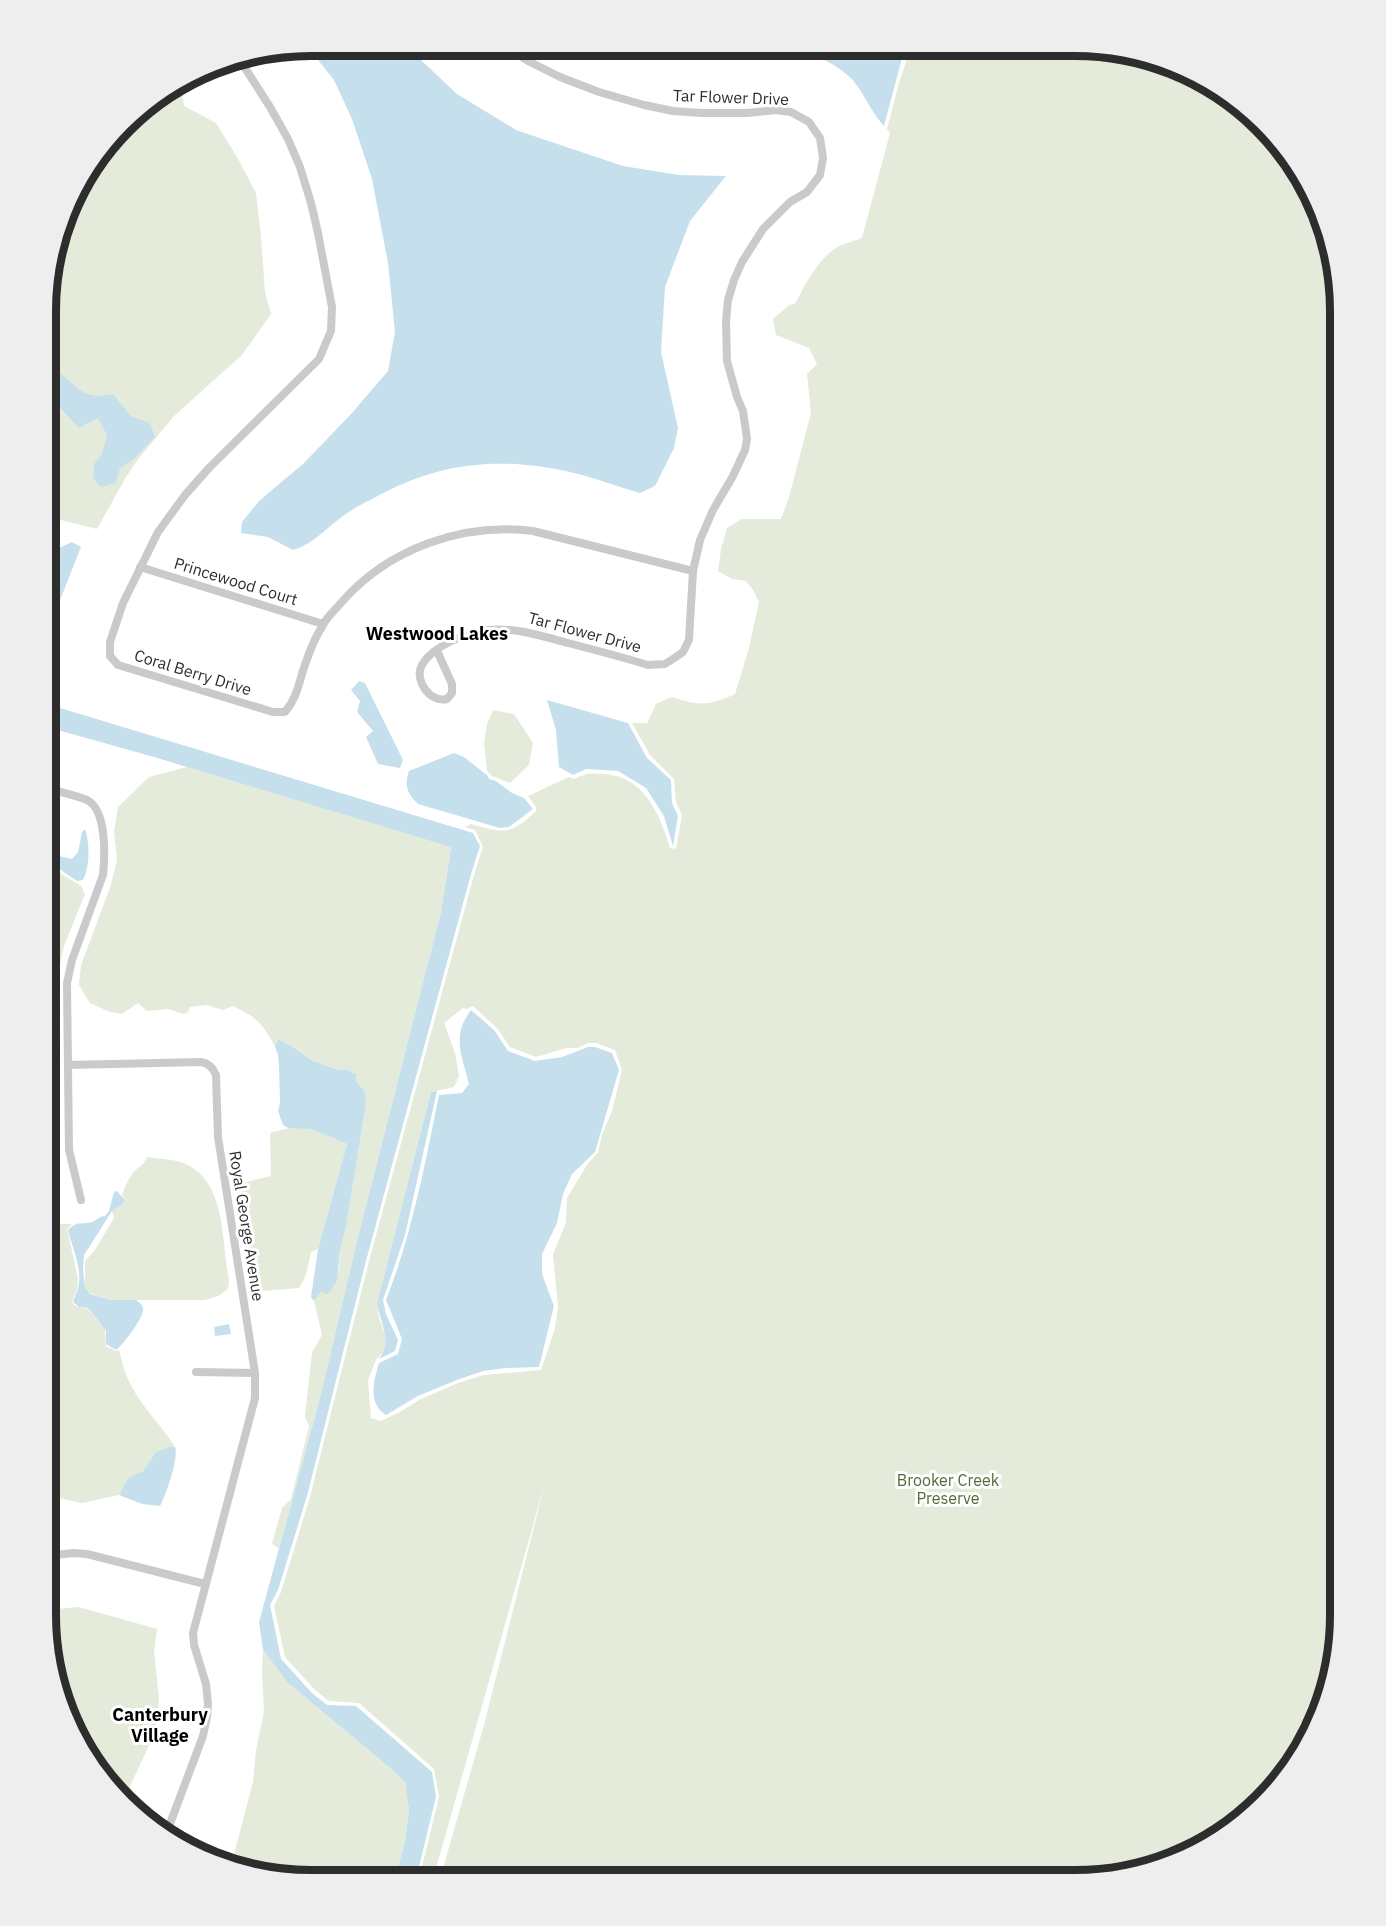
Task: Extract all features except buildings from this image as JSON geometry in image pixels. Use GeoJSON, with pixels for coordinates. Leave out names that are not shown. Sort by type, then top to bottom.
{"type":"FeatureCollection","features":[{"type":"Feature","properties":{"kind":"street","name":"Tar Flower Drive"},"geometry":{"type":"LineString","coordinates":[[437,651],[452,684],[452,693],[447,699],[440,701],[432,698],[422,683],[419,674],[426,660],[437,651],[455,639],[475,632],[514,630],[648,664],[665,664],[683,652],[690,640],[693,571],[700,540],[712,510],[733,476],[745,450],[747,439],[743,411],[727,362],[728,300],[742,262],[763,229],[790,202],[807,192],[820,175],[824,158],[820,138],[809,122],[791,112],[776,110],[747,113],[673,111],[599,92],[560,77],[520,56]]}},
{"type":"Feature","properties":{"kind":"street","name":"Coral Berry Drive"},"geometry":{"type":"LineString","coordinates":[[243,65],[288,139],[300,167],[318,233],[332,307],[331,331],[319,359],[209,468],[185,495],[158,532],[123,603],[110,642],[110,656],[118,664],[129,668],[273,712],[285,712],[293,703],[306,661],[323,624],[351,591],[380,567],[428,543],[466,532],[513,529],[533,531],[693,571]]}},
{"type":"Feature","properties":{"kind":"street","name":"Princewood Court"},"geometry":{"type":"LineString","coordinates":[[140,567],[323,624]]}},
{"type":"Feature","properties":{"kind":"street"},"geometry":{"type":"LineString","coordinates":[[56,791],[87,800],[98,811],[102,825],[103,875],[72,960],[67,983],[69,1150],[81,1200]]}},
{"type":"Feature","properties":{"kind":"street","name":"Royal George Avenue"},"geometry":{"type":"LineString","coordinates":[[68,1065],[201,1062],[209,1064],[216,1075],[220,1153],[255,1373],[255,1398],[193,1633],[194,1645],[206,1684],[208,1704],[203,1737],[169,1828]]}},
{"type":"Feature","properties":{"kind":"street"},"geometry":{"type":"LineString","coordinates":[[196,1372],[255,1373]]}},
{"type":"Feature","properties":{"kind":"street"},"geometry":{"type":"LineString","coordinates":[[56,1555],[87,1554],[205,1584]]}},
{"type":"Feature","properties":{"kind":"green space","name":"Brooker Creek Preserve"},"geometry":{"type":"Polygon","coordinates":[[[908,56],[1092,56],[1141,64],[1173,75],[1217,98],[1256,130],[1288,169],[1311,213],[1322,245],[1330,294],[1330,1632],[1322,1681],[1311,1713],[1288,1757],[1256,1796],[1231,1818],[1203,1836],[1173,1851],[1125,1866],[1092,1870],[443,1870],[484,1725],[545,1483],[436,1870],[421,1870],[439,1797],[434,1769],[359,1703],[329,1701],[315,1690],[285,1657],[274,1606],[281,1592],[310,1497],[369,1261],[483,847],[475,830],[465,827],[471,824],[499,830],[512,828],[536,811],[536,807],[528,796],[569,777],[574,779],[589,774],[605,774],[631,782],[641,790],[656,811],[670,848],[676,849],[682,815],[676,802],[674,779],[650,755],[632,723],[647,723],[656,704],[672,697],[689,702],[710,703],[735,694],[749,648],[759,602],[746,581],[732,579],[718,571],[721,549],[727,528],[742,519],[781,519],[811,413],[807,374],[817,364],[809,348],[776,335],[773,319],[789,305],[795,304],[813,272],[825,257],[839,246],[862,238],[890,133],[887,129],[908,56]],[[473,1006],[463,1008],[444,1023],[455,1053],[459,1076],[454,1087],[431,1092],[377,1303],[379,1318],[386,1337],[384,1351],[376,1360],[368,1380],[371,1418],[381,1421],[419,1400],[458,1383],[484,1375],[541,1370],[555,1328],[558,1306],[553,1255],[566,1222],[567,1198],[587,1165],[598,1152],[612,1111],[622,1070],[615,1050],[596,1043],[588,1043],[578,1048],[567,1048],[536,1057],[510,1047],[497,1028],[473,1006]]]}},
{"type":"Feature","properties":{"kind":"green space"},"geometry":{"type":"Polygon","coordinates":[[[182,91],[184,106],[216,123],[256,193],[265,292],[271,314],[242,355],[174,416],[139,458],[97,529],[61,520],[56,523],[56,294],[64,245],[82,198],[108,155],[142,119],[182,91]]]}},
{"type":"Feature","properties":{"kind":"green space"},"geometry":{"type":"Polygon","coordinates":[[[493,710],[514,714],[533,743],[529,765],[510,783],[492,776],[487,771],[484,743],[487,724],[493,710]]]}},
{"type":"Feature","properties":{"kind":"green space"},"geometry":{"type":"Polygon","coordinates":[[[187,767],[451,846],[441,912],[357,1241],[321,1394],[279,1548],[272,1544],[282,1508],[291,1499],[309,1426],[305,1417],[312,1352],[322,1335],[314,1301],[339,1269],[340,1250],[346,1227],[366,1104],[365,1092],[356,1081],[356,1074],[346,1069],[338,1070],[311,1060],[278,1039],[275,1047],[258,1022],[233,1006],[223,1010],[207,1005],[190,1007],[184,1014],[168,1009],[147,1011],[138,1003],[122,1014],[110,1012],[90,1003],[79,985],[81,965],[110,888],[117,860],[114,832],[118,807],[149,777],[187,767]]]}},
{"type":"Feature","properties":{"kind":"green space"},"geometry":{"type":"Polygon","coordinates":[[[56,869],[81,886],[85,894],[64,946],[56,984],[56,869]]]}},
{"type":"Feature","properties":{"kind":"green space"},"geometry":{"type":"Polygon","coordinates":[[[293,1127],[311,1129],[347,1144],[318,1249],[311,1252],[306,1275],[299,1288],[263,1291],[255,1278],[249,1258],[239,1194],[246,1182],[271,1176],[270,1133],[293,1127]]]}},
{"type":"Feature","properties":{"kind":"green space"},"geometry":{"type":"Polygon","coordinates":[[[147,1157],[173,1160],[188,1165],[201,1174],[210,1186],[220,1216],[229,1279],[228,1289],[218,1296],[205,1300],[112,1300],[89,1293],[85,1288],[85,1261],[95,1250],[114,1218],[112,1211],[122,1205],[125,1200],[122,1195],[130,1177],[147,1157]]]}},
{"type":"Feature","properties":{"kind":"green space"},"geometry":{"type":"Polygon","coordinates":[[[56,1224],[72,1224],[67,1229],[78,1278],[72,1302],[75,1306],[88,1309],[105,1330],[106,1346],[116,1351],[119,1350],[126,1374],[134,1390],[175,1447],[155,1453],[143,1471],[128,1478],[119,1495],[82,1503],[56,1497],[56,1224]]]}},
{"type":"Feature","properties":{"kind":"green space"},"geometry":{"type":"Polygon","coordinates":[[[79,1607],[157,1629],[154,1651],[159,1698],[158,1717],[153,1737],[127,1793],[98,1757],[75,1713],[60,1665],[56,1609],[79,1607]]]}},
{"type":"Feature","properties":{"kind":"green space"},"geometry":{"type":"Polygon","coordinates":[[[263,1650],[287,1682],[405,1782],[409,1811],[405,1841],[397,1870],[294,1870],[261,1866],[233,1858],[253,1782],[256,1750],[264,1712],[263,1650]]]}},
{"type":"Feature","properties":{"kind":"water"},"geometry":{"type":"Polygon","coordinates":[[[315,56],[417,56],[457,94],[516,130],[623,166],[679,175],[726,176],[690,221],[665,287],[661,352],[678,428],[674,448],[655,486],[640,493],[582,475],[547,468],[496,464],[471,465],[423,476],[399,486],[352,510],[314,539],[293,550],[268,537],[241,533],[242,522],[259,501],[304,463],[388,371],[395,332],[388,263],[372,179],[352,119],[334,80],[315,56]]]}},
{"type":"Feature","properties":{"kind":"water"},"geometry":{"type":"Polygon","coordinates":[[[815,56],[903,56],[884,126],[853,80],[829,62],[815,56]]]}},
{"type":"Feature","properties":{"kind":"water"},"geometry":{"type":"Polygon","coordinates":[[[61,374],[90,395],[113,394],[131,416],[150,423],[155,437],[134,459],[120,468],[116,483],[101,487],[93,478],[94,464],[102,454],[107,435],[98,418],[79,428],[56,403],[56,376],[61,374]]]}},
{"type":"Feature","properties":{"kind":"water"},"geometry":{"type":"Polygon","coordinates":[[[72,542],[81,547],[56,610],[56,548],[72,542]]]}},
{"type":"Feature","properties":{"kind":"water"},"geometry":{"type":"Polygon","coordinates":[[[359,681],[365,683],[403,760],[400,768],[378,764],[366,737],[373,731],[357,712],[360,701],[351,690],[359,681]]]}},
{"type":"Feature","properties":{"kind":"water"},"geometry":{"type":"Polygon","coordinates":[[[547,700],[628,723],[647,758],[671,780],[672,803],[678,816],[673,846],[664,816],[646,788],[618,771],[586,769],[573,775],[559,767],[556,730],[547,700]]]}},
{"type":"Feature","properties":{"kind":"water"},"geometry":{"type":"Polygon","coordinates":[[[56,707],[473,833],[480,846],[366,1261],[307,1496],[278,1590],[270,1605],[281,1659],[312,1693],[327,1705],[356,1706],[432,1772],[436,1797],[418,1870],[397,1870],[405,1841],[409,1811],[405,1782],[287,1682],[263,1650],[259,1622],[321,1394],[357,1241],[441,912],[451,847],[56,730],[56,707]]]}},
{"type":"Feature","properties":{"kind":"water"},"geometry":{"type":"Polygon","coordinates":[[[454,753],[464,757],[489,779],[524,798],[533,809],[509,827],[500,828],[418,804],[411,797],[408,789],[409,771],[454,753]]]}},
{"type":"Feature","properties":{"kind":"water"},"geometry":{"type":"Polygon","coordinates":[[[85,829],[87,835],[88,861],[83,880],[77,881],[56,866],[56,855],[72,859],[78,852],[82,832],[85,829]]]}},
{"type":"Feature","properties":{"kind":"water"},"geometry":{"type":"Polygon","coordinates":[[[471,1010],[494,1030],[508,1051],[535,1061],[562,1057],[588,1047],[595,1047],[612,1053],[619,1070],[595,1152],[572,1174],[563,1194],[557,1223],[542,1254],[542,1274],[554,1306],[539,1367],[483,1371],[418,1396],[386,1415],[380,1410],[374,1398],[375,1377],[379,1363],[398,1354],[402,1339],[386,1300],[411,1224],[439,1095],[462,1093],[469,1084],[461,1055],[460,1038],[461,1029],[471,1010]]]}},
{"type":"Feature","properties":{"kind":"water"},"geometry":{"type":"Polygon","coordinates":[[[278,1039],[311,1060],[338,1070],[346,1069],[356,1074],[356,1081],[365,1092],[366,1104],[346,1227],[340,1250],[337,1281],[328,1294],[321,1292],[314,1301],[311,1297],[318,1249],[347,1144],[311,1129],[288,1128],[283,1125],[278,1111],[280,1103],[279,1065],[275,1047],[278,1039]]]}},
{"type":"Feature","properties":{"kind":"water"},"geometry":{"type":"Polygon","coordinates":[[[437,1091],[405,1235],[383,1300],[386,1314],[398,1340],[395,1351],[379,1359],[385,1345],[385,1338],[377,1303],[431,1092],[437,1091]]]}},
{"type":"Feature","properties":{"kind":"water"},"geometry":{"type":"Polygon","coordinates":[[[117,1191],[125,1200],[122,1205],[112,1211],[84,1255],[83,1270],[85,1288],[90,1294],[112,1300],[136,1300],[142,1305],[143,1311],[138,1322],[116,1350],[106,1344],[106,1331],[88,1308],[79,1307],[73,1302],[78,1288],[79,1273],[68,1230],[77,1224],[92,1222],[105,1216],[109,1211],[114,1192],[117,1191]]]}},
{"type":"Feature","properties":{"kind":"water"},"geometry":{"type":"Polygon","coordinates":[[[229,1324],[231,1334],[215,1336],[214,1327],[229,1324]]]}},
{"type":"Feature","properties":{"kind":"water"},"geometry":{"type":"Polygon","coordinates":[[[175,1447],[176,1452],[174,1468],[160,1506],[142,1504],[119,1495],[128,1478],[143,1471],[155,1453],[175,1447]]]}},
{"type":"Feature","properties":{"kind":"district","name":"Westwood Lakes"},"geometry":{"type":"Point","coordinates":[437,633]}},
{"type":"Feature","properties":{"kind":"district","name":"Canterbury Village"},"geometry":{"type":"Point","coordinates":[160,1724]}}]}
